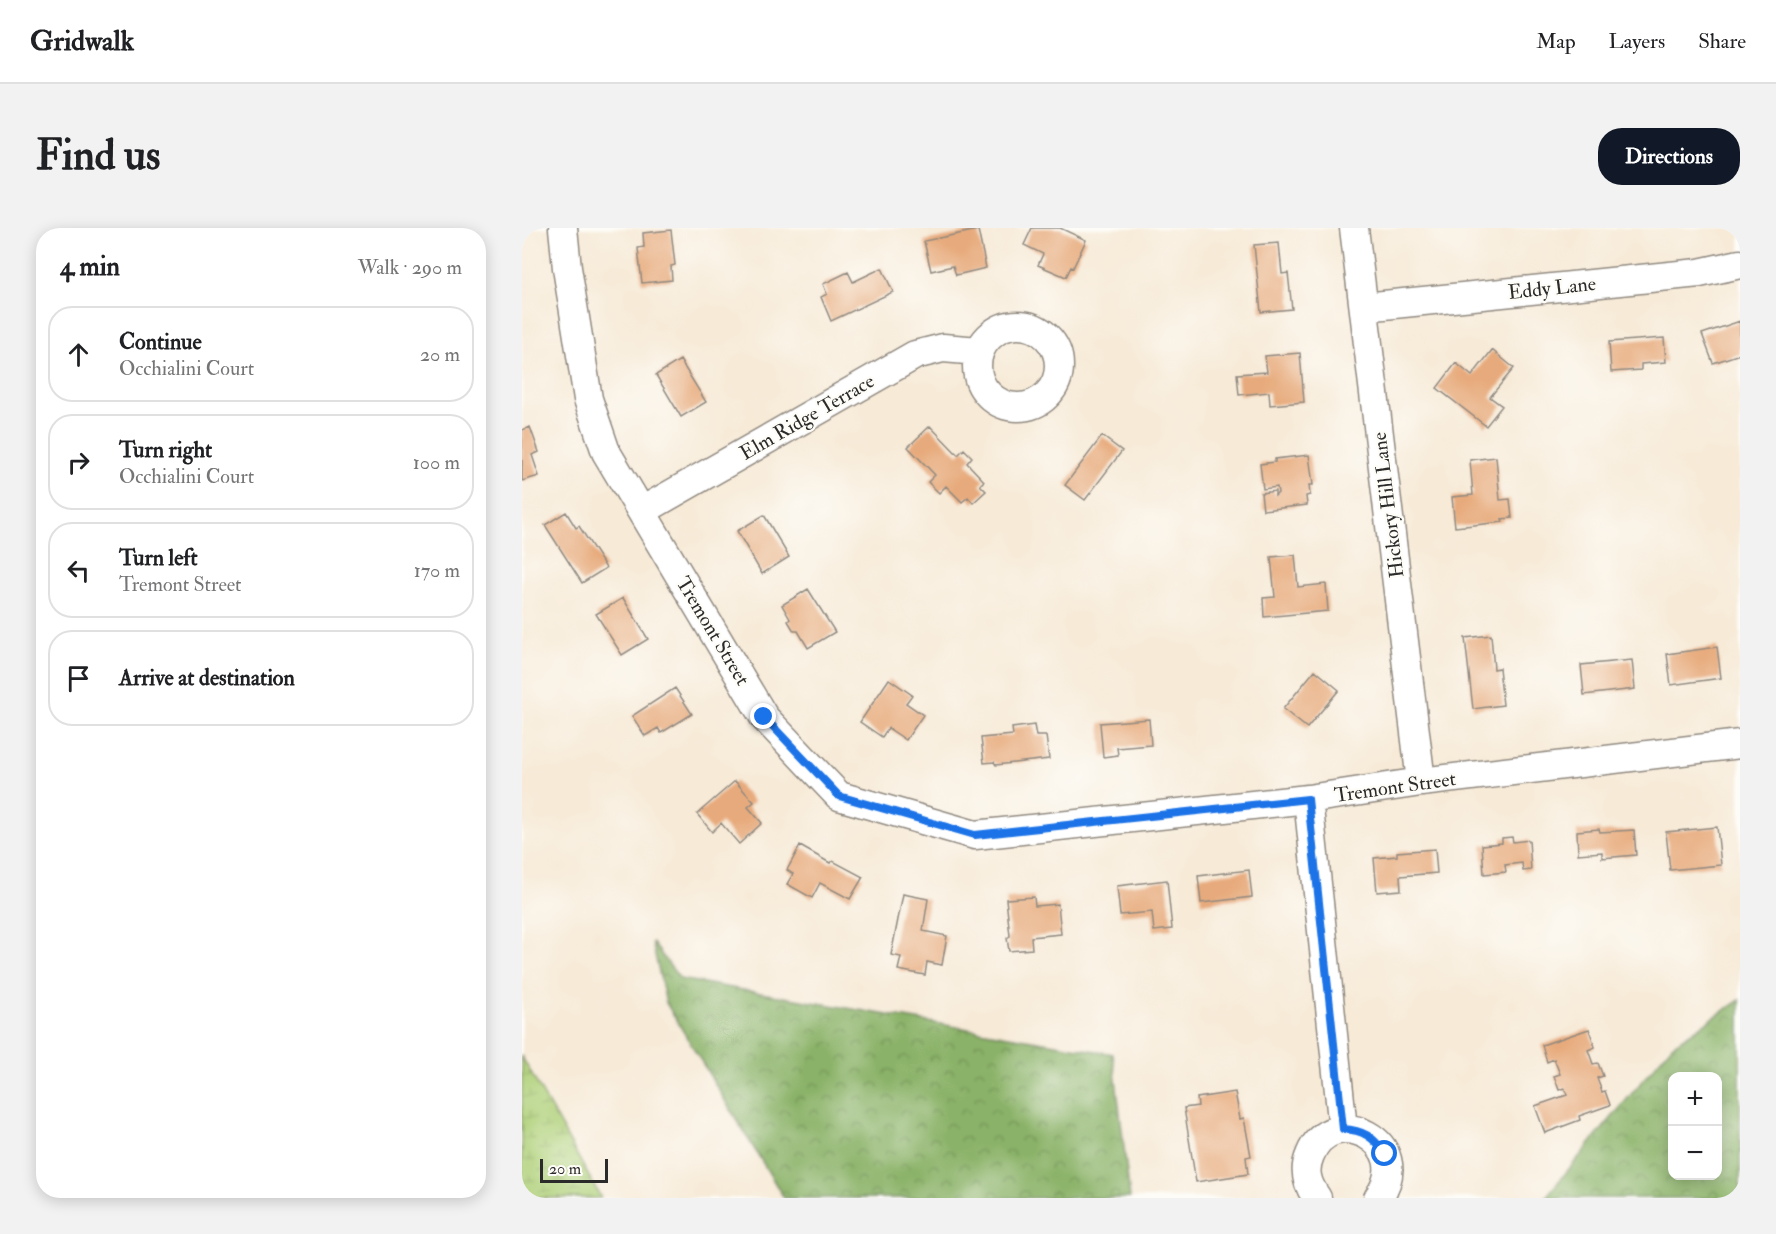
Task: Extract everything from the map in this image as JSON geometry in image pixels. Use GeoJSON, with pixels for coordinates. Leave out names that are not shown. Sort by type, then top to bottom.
{"type":"FeatureCollection","features":[{"type":"Feature","properties":{"kind":"street","name":"Tremont Street"},"geometry":{"type":"LineString","coordinates":[[563,228],[567,268],[588,399],[606,452],[764,717],[839,796],[975,835],[1308,799],[1421,782],[1740,744]]}},
{"type":"Feature","properties":{"kind":"street","name":"Hickory Hill Lane"},"geometry":{"type":"LineString","coordinates":[[1354,228],[1421,782]]}},
{"type":"Feature","properties":{"kind":"street","name":"Eddy Lane"},"geometry":{"type":"LineString","coordinates":[[1364,307],[1699,273],[1740,264]]}},
{"type":"Feature","properties":{"kind":"street","name":"Elm Ridge Terrace"},"geometry":{"type":"LineString","coordinates":[[642,511],[915,355],[943,348],[979,351]]}},
{"type":"Feature","properties":{"kind":"street"},"geometry":{"type":"LineString","coordinates":[[1308,799],[1343,1129]]}},
{"type":"Feature","properties":{"kind":"street"},"geometry":{"type":"LineString","coordinates":[[1317,1198],[1310,1188],[1306,1175],[1311,1150],[1331,1132],[1343,1129],[1356,1130],[1368,1135],[1378,1143],[1385,1154],[1389,1166],[1388,1178],[1378,1198]]}},
{"type":"Feature","properties":{"kind":"green space"},"geometry":{"type":"Polygon","coordinates":[[[652,942],[680,979],[1113,1054],[1130,1198],[784,1198],[666,1003],[652,942]]]}},
{"type":"Feature","properties":{"kind":"green space"},"geometry":{"type":"Polygon","coordinates":[[[1740,1000],[1740,1198],[1545,1198],[1672,1045],[1740,1000]]]}},
{"type":"Feature","properties":{"kind":"green space"},"geometry":{"type":"Polygon","coordinates":[[[522,1057],[601,1198],[522,1198],[522,1057]]]}},
{"type":"Feature","properties":{"kind":"building"},"geometry":{"type":"Polygon","coordinates":[[[1032,228],[1060,228],[1086,240],[1073,268],[1071,267],[1066,277],[1038,265],[1043,254],[1024,245],[1032,228]]]}},
{"type":"Feature","properties":{"kind":"building"},"geometry":{"type":"Polygon","coordinates":[[[671,230],[675,265],[671,266],[672,280],[642,283],[638,248],[644,247],[643,233],[671,230]]]}},
{"type":"Feature","properties":{"kind":"building"},"geometry":{"type":"Polygon","coordinates":[[[978,230],[986,268],[956,275],[953,266],[931,271],[924,241],[978,230]]]}},
{"type":"Feature","properties":{"kind":"building"},"geometry":{"type":"Polygon","coordinates":[[[1279,243],[1282,274],[1288,273],[1292,309],[1261,312],[1254,245],[1279,243]]]}},
{"type":"Feature","properties":{"kind":"building"},"geometry":{"type":"Polygon","coordinates":[[[882,268],[893,292],[831,321],[821,297],[827,294],[823,284],[848,272],[853,282],[882,268]]]}},
{"type":"Feature","properties":{"kind":"building"},"geometry":{"type":"Polygon","coordinates":[[[1740,321],[1740,354],[1713,363],[1702,334],[1740,321]]]}},
{"type":"Feature","properties":{"kind":"building"},"geometry":{"type":"Polygon","coordinates":[[[1664,338],[1666,362],[1641,364],[1641,370],[1611,372],[1609,342],[1664,338]]]}},
{"type":"Feature","properties":{"kind":"building"},"geometry":{"type":"Polygon","coordinates":[[[1492,350],[1514,368],[1490,397],[1502,406],[1486,426],[1437,388],[1456,363],[1472,376],[1492,350]]]}},
{"type":"Feature","properties":{"kind":"building"},"geometry":{"type":"Polygon","coordinates":[[[1300,353],[1304,402],[1270,405],[1269,392],[1239,395],[1237,374],[1267,372],[1265,356],[1300,353]]]}},
{"type":"Feature","properties":{"kind":"building"},"geometry":{"type":"Polygon","coordinates":[[[680,360],[706,402],[681,417],[656,375],[680,360]]]}},
{"type":"Feature","properties":{"kind":"building"},"geometry":{"type":"Polygon","coordinates":[[[930,426],[958,455],[964,449],[972,457],[967,463],[984,481],[980,485],[986,491],[973,503],[968,497],[962,502],[946,486],[939,493],[928,482],[935,475],[908,447],[930,426]]]}},
{"type":"Feature","properties":{"kind":"building"},"geometry":{"type":"Polygon","coordinates":[[[530,427],[539,452],[532,455],[539,476],[522,481],[522,430],[530,427]]]}},
{"type":"Feature","properties":{"kind":"building"},"geometry":{"type":"Polygon","coordinates":[[[1102,436],[1122,451],[1085,500],[1065,485],[1102,436]]]}},
{"type":"Feature","properties":{"kind":"building"},"geometry":{"type":"Polygon","coordinates":[[[1309,455],[1313,485],[1309,485],[1310,495],[1306,496],[1307,505],[1263,510],[1261,493],[1275,491],[1275,496],[1278,493],[1277,487],[1263,489],[1260,464],[1275,462],[1275,459],[1309,455]]]}},
{"type":"Feature","properties":{"kind":"building"},"geometry":{"type":"Polygon","coordinates":[[[1496,457],[1500,500],[1510,499],[1512,518],[1502,519],[1503,522],[1455,527],[1452,497],[1473,495],[1470,460],[1496,457]]]}},
{"type":"Feature","properties":{"kind":"building"},"geometry":{"type":"Polygon","coordinates":[[[566,512],[576,528],[579,526],[606,568],[582,583],[545,525],[566,512]]]}},
{"type":"Feature","properties":{"kind":"building"},"geometry":{"type":"Polygon","coordinates":[[[764,515],[789,557],[762,574],[737,531],[764,515]]]}},
{"type":"Feature","properties":{"kind":"building"},"geometry":{"type":"Polygon","coordinates":[[[1295,555],[1298,587],[1326,584],[1328,611],[1264,617],[1263,598],[1275,597],[1271,557],[1295,555]]]}},
{"type":"Feature","properties":{"kind":"building"},"geometry":{"type":"Polygon","coordinates":[[[808,589],[835,632],[808,648],[798,631],[794,631],[782,605],[808,589]]]}},
{"type":"Feature","properties":{"kind":"building"},"geometry":{"type":"Polygon","coordinates":[[[623,598],[648,639],[622,655],[596,614],[623,598]]]}},
{"type":"Feature","properties":{"kind":"building"},"geometry":{"type":"Polygon","coordinates":[[[1491,635],[1494,669],[1499,668],[1503,705],[1473,709],[1465,638],[1491,635]]]}},
{"type":"Feature","properties":{"kind":"building"},"geometry":{"type":"Polygon","coordinates":[[[1717,647],[1721,678],[1671,685],[1667,654],[1717,647]]]}},
{"type":"Feature","properties":{"kind":"building"},"geometry":{"type":"Polygon","coordinates":[[[1632,660],[1635,689],[1584,695],[1581,665],[1632,660]]]}},
{"type":"Feature","properties":{"kind":"building"},"geometry":{"type":"Polygon","coordinates":[[[1315,670],[1339,690],[1307,728],[1283,709],[1315,670]]]}},
{"type":"Feature","properties":{"kind":"building"},"geometry":{"type":"Polygon","coordinates":[[[889,679],[912,695],[906,703],[923,715],[906,740],[888,728],[882,737],[860,722],[889,679]]]}},
{"type":"Feature","properties":{"kind":"building"},"geometry":{"type":"Polygon","coordinates":[[[675,688],[692,714],[661,733],[658,728],[645,736],[632,716],[675,688]]]}},
{"type":"Feature","properties":{"kind":"building"},"geometry":{"type":"Polygon","coordinates":[[[1149,719],[1151,745],[1117,748],[1118,755],[1103,757],[1100,723],[1149,719]]]}},
{"type":"Feature","properties":{"kind":"building"},"geometry":{"type":"Polygon","coordinates":[[[1034,725],[1036,736],[1046,736],[1049,759],[996,765],[994,762],[984,763],[981,738],[1013,735],[1012,728],[1034,725]]]}},
{"type":"Feature","properties":{"kind":"building"},"geometry":{"type":"Polygon","coordinates":[[[735,781],[754,802],[748,807],[762,823],[739,844],[721,823],[712,832],[697,814],[735,781]]]}},
{"type":"Feature","properties":{"kind":"building"},"geometry":{"type":"Polygon","coordinates":[[[1717,827],[1721,865],[1670,870],[1666,832],[1717,827]]]}},
{"type":"Feature","properties":{"kind":"building"},"geometry":{"type":"Polygon","coordinates":[[[1599,829],[1600,832],[1634,830],[1636,855],[1602,858],[1602,852],[1578,854],[1577,831],[1599,829]]]}},
{"type":"Feature","properties":{"kind":"building"},"geometry":{"type":"Polygon","coordinates":[[[1512,837],[1513,842],[1529,840],[1531,870],[1523,871],[1522,863],[1505,865],[1506,872],[1484,874],[1482,845],[1502,843],[1502,838],[1512,837]]]}},
{"type":"Feature","properties":{"kind":"building"},"geometry":{"type":"Polygon","coordinates":[[[800,846],[830,863],[833,861],[863,877],[850,899],[820,883],[812,898],[787,884],[793,874],[787,870],[800,846]]]}},
{"type":"Feature","properties":{"kind":"building"},"geometry":{"type":"Polygon","coordinates":[[[1435,849],[1437,873],[1400,876],[1401,890],[1377,892],[1374,858],[1397,856],[1397,852],[1435,849]]]}},
{"type":"Feature","properties":{"kind":"building"},"geometry":{"type":"Polygon","coordinates":[[[1249,870],[1252,897],[1201,903],[1198,876],[1249,870]]]}},
{"type":"Feature","properties":{"kind":"building"},"geometry":{"type":"Polygon","coordinates":[[[1167,880],[1172,929],[1154,931],[1152,912],[1120,915],[1117,886],[1167,880]]]}},
{"type":"Feature","properties":{"kind":"building"},"geometry":{"type":"Polygon","coordinates":[[[903,894],[928,899],[923,931],[947,936],[942,965],[927,962],[925,975],[898,970],[901,957],[891,955],[903,894]]]}},
{"type":"Feature","properties":{"kind":"building"},"geometry":{"type":"Polygon","coordinates":[[[1034,897],[1035,906],[1058,904],[1061,934],[1031,937],[1032,949],[1009,951],[1007,938],[1010,936],[1006,899],[1034,897]]]}},
{"type":"Feature","properties":{"kind":"building"},"geometry":{"type":"Polygon","coordinates":[[[1589,1029],[1595,1047],[1588,1050],[1593,1064],[1598,1063],[1603,1076],[1597,1078],[1610,1105],[1579,1116],[1580,1120],[1545,1133],[1535,1106],[1567,1095],[1564,1088],[1559,1090],[1554,1076],[1560,1074],[1554,1059],[1547,1062],[1542,1045],[1589,1029]]]}},
{"type":"Feature","properties":{"kind":"building"},"geometry":{"type":"Polygon","coordinates":[[[1235,1092],[1240,1119],[1244,1118],[1251,1156],[1246,1157],[1248,1174],[1196,1182],[1184,1108],[1198,1106],[1197,1098],[1235,1092]]]}},
{"type":"Feature","properties":{"kind":"route"},"geometry":{"type":"LineString","coordinates":[[764,717],[839,796],[975,835],[1308,799],[1343,1129],[1356,1130],[1368,1135],[1378,1143],[1385,1154]]}}]}
